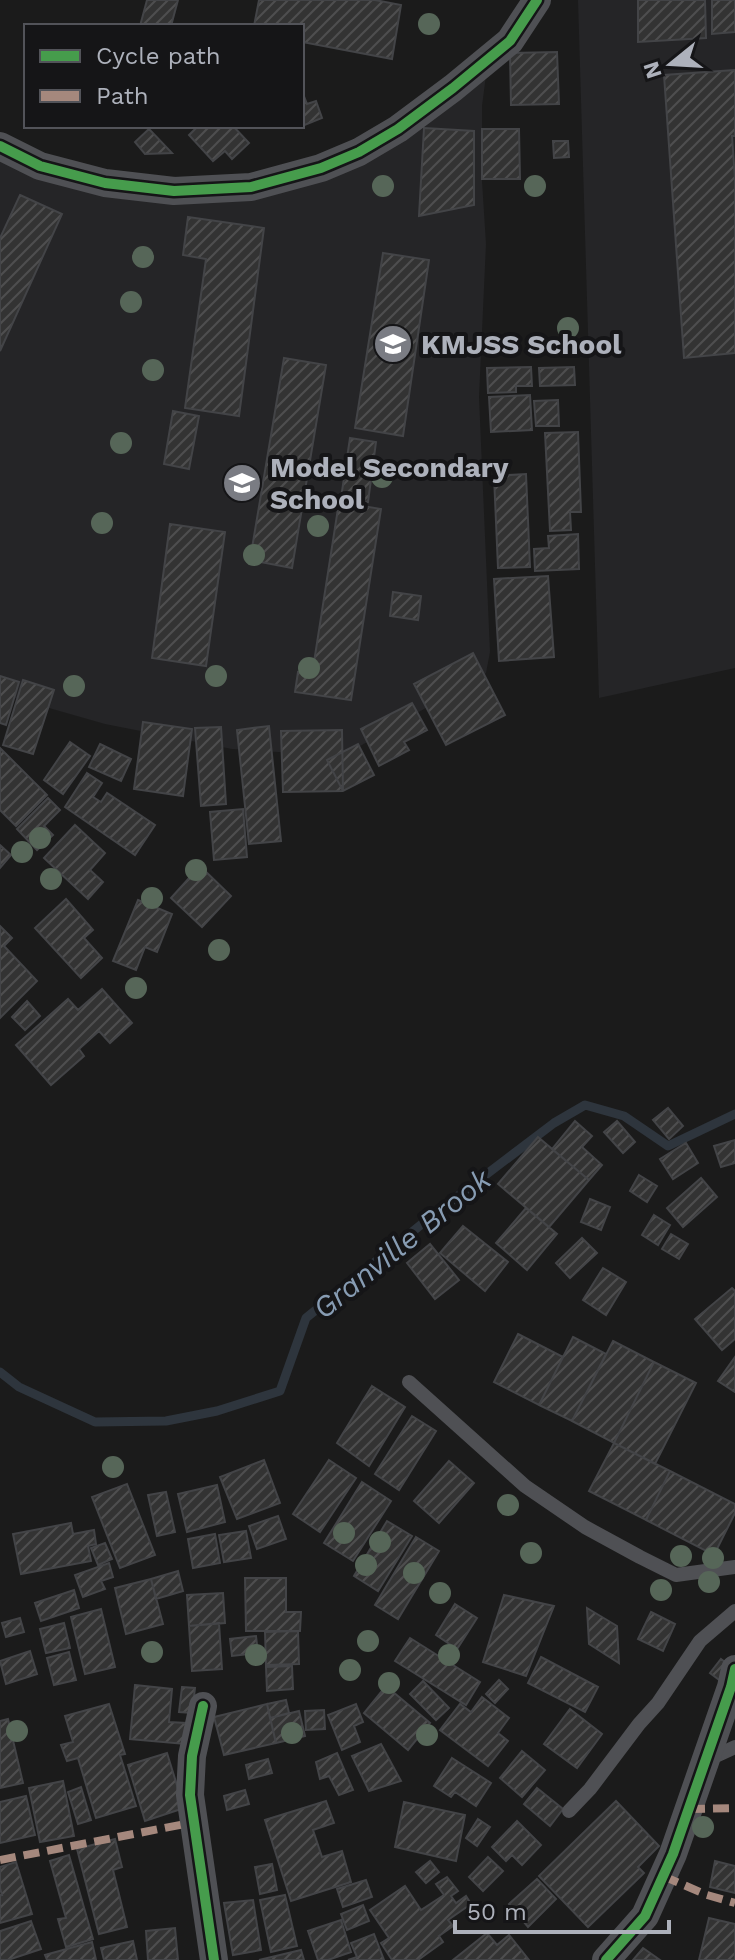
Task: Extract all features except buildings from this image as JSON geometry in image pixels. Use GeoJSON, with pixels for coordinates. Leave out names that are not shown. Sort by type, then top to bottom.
{"type":"FeatureCollection","features":[{"type":"Feature","properties":{"kind":"street"},"geometry":{"type":"LineString","coordinates":[[0,146],[40,166],[105,183],[174,191],[251,187],[321,168],[359,152],[398,129],[453,88],[510,41],[537,0]]}},
{"type":"Feature","properties":{"kind":"street"},"geometry":{"type":"LineString","coordinates":[[606,1960],[645,1916],[673,1854],[735,1669]]}},
{"type":"Feature","properties":{"kind":"street"},"geometry":{"type":"LineString","coordinates":[[203,1706],[192,1756],[190,1795],[214,1960]]}},
{"type":"Feature","properties":{"kind":"lane"},"geometry":{"type":"LineString","coordinates":[[409,1382],[525,1486],[585,1527],[676,1575],[735,1567]]}},
{"type":"Feature","properties":{"kind":"lane"},"geometry":{"type":"LineString","coordinates":[[569,1811],[658,1703],[700,1641],[735,1611]]}},
{"type":"Feature","properties":{"kind":"lane"},"geometry":{"type":"LineString","coordinates":[[705,1761],[735,1747]]}},
{"type":"Feature","properties":{"kind":"shaded area"},"geometry":{"type":"Polygon","coordinates":[[[578,0],[735,0],[735,668],[599,698],[578,0]]]}},
{"type":"Feature","properties":{"kind":"shaded area","name":"Model Secondary School"},"geometry":{"type":"Polygon","coordinates":[[[488,60],[482,106],[486,244],[479,397],[490,652],[486,673],[343,756],[232,749],[105,724],[0,694],[0,153],[101,196],[305,173],[488,60]]]}},
{"type":"Feature","properties":{"kind":"waterway","name":"Granville Brook"},"geometry":{"type":"LineString","coordinates":[[0,1372],[19,1387],[95,1422],[166,1421],[217,1411],[280,1391],[306,1318],[433,1215],[554,1123],[585,1105],[624,1116],[668,1146],[735,1114]]}},
{"type":"Feature","properties":{"kind":"marked path"},"geometry":{"type":"LineString","coordinates":[[689,1809],[735,1808]]}},
{"type":"Feature","properties":{"kind":"marked path"},"geometry":{"type":"LineString","coordinates":[[0,1860],[195,1822]]}},
{"type":"Feature","properties":{"kind":"marked path"},"geometry":{"type":"LineString","coordinates":[[663,1876],[735,1903]]}},
{"type":"Feature","properties":{"kind":"cycle path"},"geometry":{"type":"LineString","coordinates":[[0,146],[40,166],[105,183],[174,191],[251,187],[321,168],[359,152],[398,129],[453,88],[510,41],[537,0]]}},
{"type":"Feature","properties":{"kind":"cycle path"},"geometry":{"type":"LineString","coordinates":[[606,1960],[645,1916],[673,1854],[735,1669]]}},
{"type":"Feature","properties":{"kind":"cycle path"},"geometry":{"type":"LineString","coordinates":[[203,1706],[192,1756],[190,1795],[214,1960]]}},
{"type":"Feature","properties":{"kind":"place","name":"KMJSS School"},"geometry":{"type":"Point","coordinates":[393,344]}},
{"type":"Feature","properties":{"kind":"place","name":"Model Secondary School"},"geometry":{"type":"Point","coordinates":[242,483]}}]}
